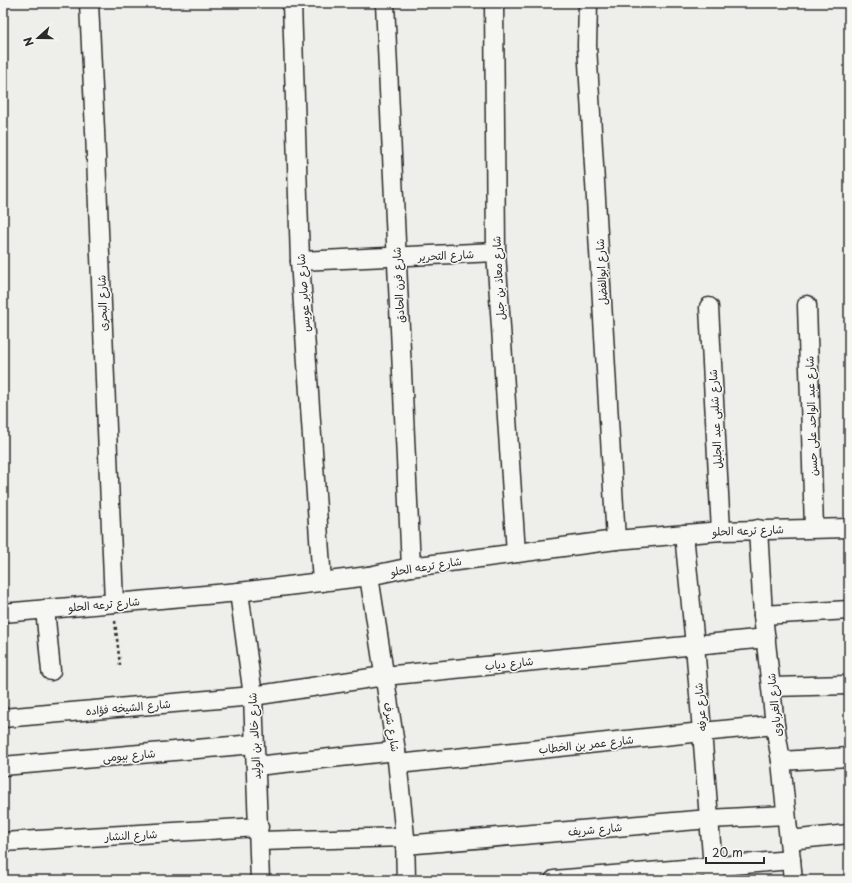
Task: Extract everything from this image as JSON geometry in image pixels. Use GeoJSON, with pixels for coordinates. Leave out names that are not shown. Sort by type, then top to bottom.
{"type":"FeatureCollection","features":[{"type":"Feature","properties":{"kind":"street","name":"شارع البحرى"},"geometry":{"type":"LineString","coordinates":[[89,3],[96,139],[114,603]]}},
{"type":"Feature","properties":{"kind":"street","name":"شارع صابر عويس"},"geometry":{"type":"LineString","coordinates":[[292,3],[300,261],[322,582]]}},
{"type":"Feature","properties":{"kind":"street","name":"شارع فرن الحادق"},"geometry":{"type":"LineString","coordinates":[[385,3],[411,567]]}},
{"type":"Feature","properties":{"kind":"street","name":"شارع معاذ بن جبل"},"geometry":{"type":"LineString","coordinates":[[494,3],[496,252],[516,553]]}},
{"type":"Feature","properties":{"kind":"street","name":"شارع ابوالفضل"},"geometry":{"type":"LineString","coordinates":[[588,3],[587,46],[616,540]]}},
{"type":"Feature","properties":{"kind":"street","name":"شارع التحرير"},"geometry":{"type":"LineString","coordinates":[[300,261],[396,258],[496,252]]}},
{"type":"Feature","properties":{"kind":"street","name":"شارع عبد الواحد على حسن"},"geometry":{"type":"LineString","coordinates":[[807,305],[814,528]]}},
{"type":"Feature","properties":{"kind":"street","name":"شارع شلبى عبد الجليل"},"geometry":{"type":"LineString","coordinates":[[709,307],[721,531]]}},
{"type":"Feature","properties":{"kind":"street","name":"شارع ترعه الحلو"},"geometry":{"type":"LineString","coordinates":[[3,613],[239,592],[369,576],[411,567],[616,540],[758,529],[849,528]]}},
{"type":"Feature","properties":{"kind":"street","name":"شارع الغرباوى"},"geometry":{"type":"LineString","coordinates":[[758,529],[763,615],[776,725],[782,762],[793,880]]}},
{"type":"Feature","properties":{"kind":"street","name":"شارع عرفه"},"geometry":{"type":"LineString","coordinates":[[684,534],[695,645],[713,873]]}},
{"type":"Feature","properties":{"kind":"street","name":"شارع شرف"},"geometry":{"type":"LineString","coordinates":[[369,576],[397,757],[405,841],[406,880]]}},
{"type":"Feature","properties":{"kind":"street","name":"شارع خالد بن الوليد"},"geometry":{"type":"LineString","coordinates":[[239,592],[253,696],[260,880]]}},
{"type":"Feature","properties":{"kind":"street"},"geometry":{"type":"LineString","coordinates":[[45,609],[51,671]]}},
{"type":"Feature","properties":{"kind":"street"},"geometry":{"type":"LineString","coordinates":[[763,615],[849,610]]}},
{"type":"Feature","properties":{"kind":"street","name":"شارع دياب"},"geometry":{"type":"LineString","coordinates":[[253,696],[384,676],[766,638]]}},
{"type":"Feature","properties":{"kind":"street"},"geometry":{"type":"LineString","coordinates":[[772,688],[849,685]]}},
{"type":"Feature","properties":{"kind":"street","name":"شارع الشيخه فؤاده"},"geometry":{"type":"LineString","coordinates":[[3,718],[253,696]]}},
{"type":"Feature","properties":{"kind":"street","name":"شارع عمر بن الخطاب"},"geometry":{"type":"LineString","coordinates":[[256,766],[397,757],[776,725]]}},
{"type":"Feature","properties":{"kind":"street","name":"شارع بيومى"},"geometry":{"type":"LineString","coordinates":[[3,766],[254,744]]}},
{"type":"Feature","properties":{"kind":"street"},"geometry":{"type":"LineString","coordinates":[[782,762],[849,757]]}},
{"type":"Feature","properties":{"kind":"street","name":"شارع شريف"},"geometry":{"type":"LineString","coordinates":[[259,834],[405,841],[709,819],[786,815]]}},
{"type":"Feature","properties":{"kind":"street","name":"شارع النشار"},"geometry":{"type":"LineString","coordinates":[[3,842],[259,834]]}},
{"type":"Feature","properties":{"kind":"street"},"geometry":{"type":"LineString","coordinates":[[789,840],[849,834]]}},
{"type":"Feature","properties":{"kind":"street"},"geometry":{"type":"LineString","coordinates":[[554,880],[713,873],[791,860]]}},
{"type":"Feature","properties":{"kind":"path"},"geometry":{"type":"LineString","coordinates":[[114,603],[120,665]]}}]}
